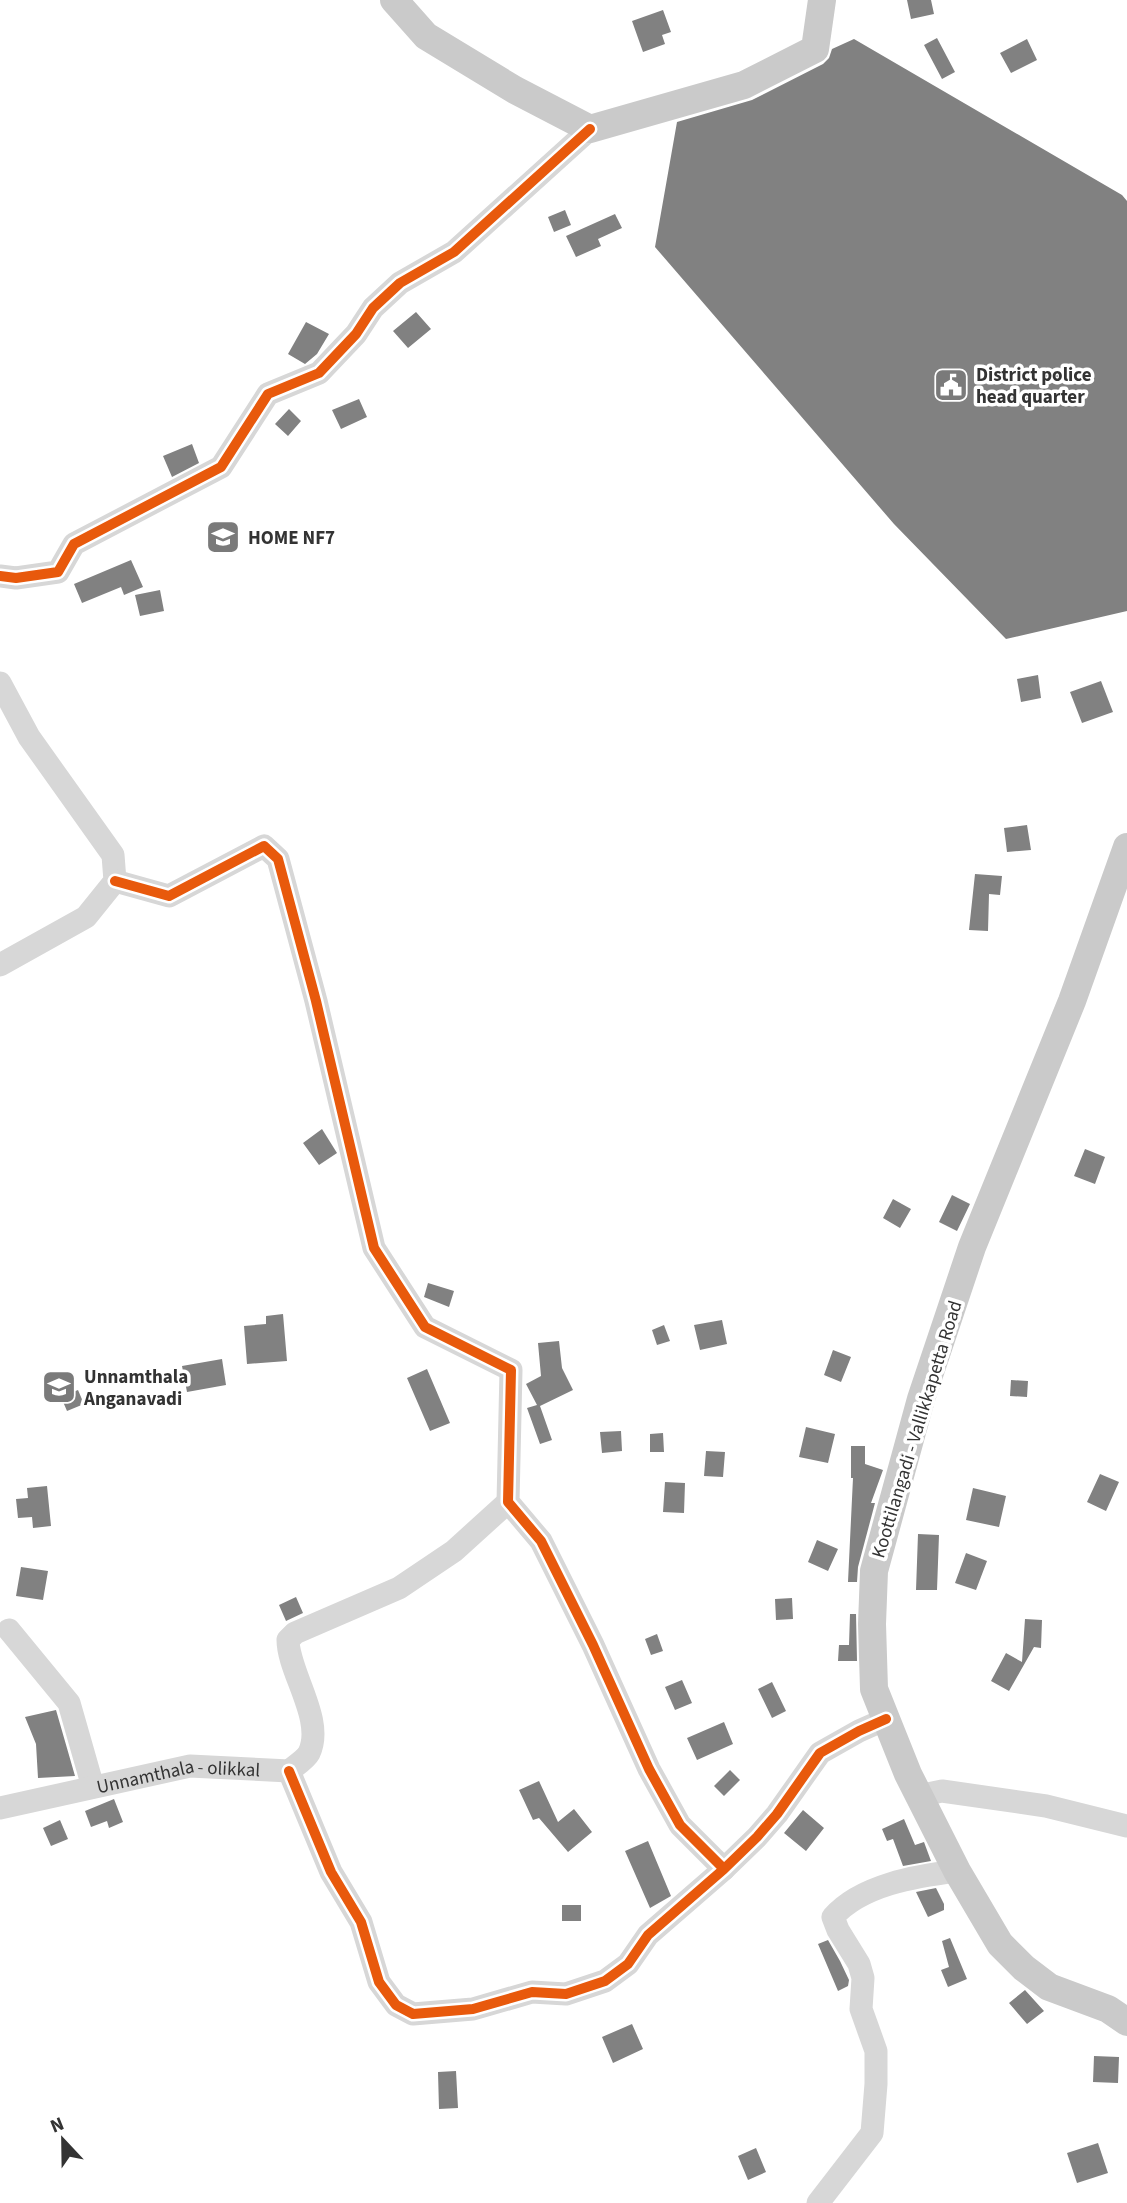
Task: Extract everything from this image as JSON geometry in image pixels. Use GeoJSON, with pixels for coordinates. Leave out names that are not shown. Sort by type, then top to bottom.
{"type":"FeatureCollection","features":[{"type":"Feature","properties":{"kind":"main road"},"geometry":{"type":"LineString","coordinates":[[394,0],[426,36],[514,90],[590,129],[744,85],[815,49],[822,0]]}},
{"type":"Feature","properties":{"kind":"main road","name":"Koottilangadi - Vallikkapetta Road"},"geometry":{"type":"LineString","coordinates":[[1127,847],[1072,1001],[972,1247],[914,1426],[874,1570],[872,1624],[874,1689],[919,1796],[957,1871],[1000,1944],[1024,1968],[1049,1987],[1108,2009],[1127,2022]]}},
{"type":"Feature","properties":{"kind":"street"},"geometry":{"type":"LineString","coordinates":[[0,576],[16,578],[58,572],[74,544],[221,467],[268,394],[319,373],[356,334],[373,308],[400,283],[454,252],[590,129]]}},
{"type":"Feature","properties":{"kind":"street"},"geometry":{"type":"LineString","coordinates":[[0,683],[29,737],[113,855],[115,881],[86,917],[0,965]]}},
{"type":"Feature","properties":{"kind":"street"},"geometry":{"type":"LineString","coordinates":[[115,881],[169,896],[264,846],[278,859],[316,1001],[374,1248],[425,1327],[511,1370],[508,1502],[541,1541],[593,1645],[649,1769],[680,1825],[724,1869]]}},
{"type":"Feature","properties":{"kind":"street","name":"Unnamthala - olikkal"},"geometry":{"type":"LineString","coordinates":[[0,1808],[190,1766],[289,1771],[309,1753],[313,1729],[303,1688],[288,1651],[288,1640],[295,1633],[399,1588],[454,1551],[508,1502]]}},
{"type":"Feature","properties":{"kind":"street"},"geometry":{"type":"LineString","coordinates":[[9,1630],[69,1703],[93,1787]]}},
{"type":"Feature","properties":{"kind":"street"},"geometry":{"type":"LineString","coordinates":[[289,1771],[331,1872],[361,1922],[379,1982],[396,2005],[413,2014],[473,2009],[533,1992],[566,1994],[606,1981],[628,1964],[648,1935],[724,1869],[777,1814],[820,1753],[886,1719]]}},
{"type":"Feature","properties":{"kind":"street"},"geometry":{"type":"LineString","coordinates":[[919,1796],[942,1791],[1046,1806],[1127,1826]]}},
{"type":"Feature","properties":{"kind":"street"},"geometry":{"type":"LineString","coordinates":[[818,2203],[872,2133],[876,2084],[876,2052],[861,2009],[863,1978],[859,1964],[833,1917],[843,1906],[878,1888],[957,1871]]}},
{"type":"Feature","properties":{"kind":"building"},"geometry":{"type":"Polygon","coordinates":[[[907,0],[931,0],[934,14],[911,19],[907,0]]]}},
{"type":"Feature","properties":{"kind":"building"},"geometry":{"type":"Polygon","coordinates":[[[663,10],[671,32],[662,35],[665,44],[643,52],[632,21],[663,10]]]}},
{"type":"Feature","properties":{"kind":"building"},"geometry":{"type":"Polygon","coordinates":[[[937,38],[955,72],[942,79],[924,45],[937,38]]]}},
{"type":"Feature","properties":{"kind":"building","name":"District police head quarter"},"geometry":{"type":"Polygon","coordinates":[[[854,39],[1122,195],[1127,201],[1127,611],[1006,639],[894,524],[655,247],[677,122],[752,100],[823,64],[832,49],[854,39]]]}},
{"type":"Feature","properties":{"kind":"building"},"geometry":{"type":"Polygon","coordinates":[[[1027,39],[1037,60],[1011,73],[1000,53],[1027,39]]]}},
{"type":"Feature","properties":{"kind":"building"},"geometry":{"type":"Polygon","coordinates":[[[565,210],[571,225],[554,232],[548,217],[565,210]]]}},
{"type":"Feature","properties":{"kind":"building"},"geometry":{"type":"Polygon","coordinates":[[[615,214],[622,228],[598,239],[601,246],[576,257],[566,236],[615,214]]]}},
{"type":"Feature","properties":{"kind":"building"},"geometry":{"type":"Polygon","coordinates":[[[416,312],[431,329],[408,348],[393,331],[416,312]]]}},
{"type":"Feature","properties":{"kind":"building"},"geometry":{"type":"Polygon","coordinates":[[[306,322],[329,334],[317,354],[305,364],[288,354],[306,322]]]}},
{"type":"Feature","properties":{"kind":"building"},"geometry":{"type":"Polygon","coordinates":[[[359,399],[367,417],[341,429],[332,410],[359,399]]]}},
{"type":"Feature","properties":{"kind":"building"},"geometry":{"type":"Polygon","coordinates":[[[289,409],[301,421],[288,436],[275,424],[289,409]]]}},
{"type":"Feature","properties":{"kind":"building"},"geometry":{"type":"Polygon","coordinates":[[[192,444],[199,463],[172,477],[163,456],[192,444]]]}},
{"type":"Feature","properties":{"kind":"building"},"geometry":{"type":"Polygon","coordinates":[[[131,560],[143,587],[124,595],[121,587],[82,603],[74,584],[131,560]]]}},
{"type":"Feature","properties":{"kind":"building"},"geometry":{"type":"Polygon","coordinates":[[[160,590],[164,611],[140,616],[135,595],[160,590]]]}},
{"type":"Feature","properties":{"kind":"building"},"geometry":{"type":"Polygon","coordinates":[[[1038,675],[1041,698],[1021,702],[1017,679],[1038,675]]]}},
{"type":"Feature","properties":{"kind":"building"},"geometry":{"type":"Polygon","coordinates":[[[1101,681],[1113,712],[1082,723],[1070,692],[1101,681]]]}},
{"type":"Feature","properties":{"kind":"building"},"geometry":{"type":"Polygon","coordinates":[[[1027,825],[1031,850],[1007,852],[1004,828],[1027,825]]]}},
{"type":"Feature","properties":{"kind":"building"},"geometry":{"type":"Polygon","coordinates":[[[975,874],[1002,876],[1000,895],[989,894],[988,931],[969,930],[975,874]]]}},
{"type":"Feature","properties":{"kind":"building"},"geometry":{"type":"Polygon","coordinates":[[[322,1129],[337,1153],[319,1165],[303,1143],[322,1129]]]}},
{"type":"Feature","properties":{"kind":"building"},"geometry":{"type":"Polygon","coordinates":[[[1085,1149],[1105,1157],[1095,1184],[1074,1176],[1085,1149]]]}},
{"type":"Feature","properties":{"kind":"building"},"geometry":{"type":"Polygon","coordinates":[[[952,1195],[970,1204],[957,1231],[939,1222],[952,1195]]]}},
{"type":"Feature","properties":{"kind":"building"},"geometry":{"type":"Polygon","coordinates":[[[893,1199],[911,1209],[900,1228],[883,1218],[893,1199]]]}},
{"type":"Feature","properties":{"kind":"building"},"geometry":{"type":"Polygon","coordinates":[[[428,1283],[454,1291],[449,1307],[424,1297],[428,1283]]]}},
{"type":"Feature","properties":{"kind":"building"},"geometry":{"type":"Polygon","coordinates":[[[283,1314],[287,1361],[247,1364],[244,1326],[266,1324],[266,1316],[283,1314]]]}},
{"type":"Feature","properties":{"kind":"building"},"geometry":{"type":"Polygon","coordinates":[[[722,1320],[727,1344],[700,1350],[694,1325],[722,1320]]]}},
{"type":"Feature","properties":{"kind":"building"},"geometry":{"type":"Polygon","coordinates":[[[664,1325],[670,1341],[657,1345],[652,1330],[664,1325]]]}},
{"type":"Feature","properties":{"kind":"building"},"geometry":{"type":"Polygon","coordinates":[[[559,1341],[562,1368],[573,1390],[540,1406],[552,1440],[540,1444],[527,1408],[537,1405],[526,1384],[541,1376],[538,1343],[559,1341]]]}},
{"type":"Feature","properties":{"kind":"building"},"geometry":{"type":"Polygon","coordinates":[[[833,1350],[851,1357],[841,1382],[824,1375],[833,1350]]]}},
{"type":"Feature","properties":{"kind":"building"},"geometry":{"type":"Polygon","coordinates":[[[222,1359],[226,1385],[187,1392],[182,1366],[222,1359]]]}},
{"type":"Feature","properties":{"kind":"building"},"geometry":{"type":"Polygon","coordinates":[[[427,1369],[450,1423],[430,1431],[407,1378],[427,1369]]]}},
{"type":"Feature","properties":{"kind":"building"},"geometry":{"type":"Polygon","coordinates":[[[1011,1380],[1028,1381],[1027,1397],[1010,1396],[1011,1380]]]}},
{"type":"Feature","properties":{"kind":"building"},"geometry":{"type":"Polygon","coordinates":[[[78,1390],[84,1404],[67,1411],[61,1397],[78,1390]]]}},
{"type":"Feature","properties":{"kind":"building"},"geometry":{"type":"Polygon","coordinates":[[[806,1427],[835,1434],[828,1463],[799,1457],[806,1427]]]}},
{"type":"Feature","properties":{"kind":"building"},"geometry":{"type":"Polygon","coordinates":[[[621,1431],[622,1451],[602,1453],[600,1432],[621,1431]]]}},
{"type":"Feature","properties":{"kind":"building"},"geometry":{"type":"Polygon","coordinates":[[[663,1433],[664,1452],[650,1452],[650,1434],[663,1433]]]}},
{"type":"Feature","properties":{"kind":"building"},"geometry":{"type":"Polygon","coordinates":[[[851,1446],[865,1446],[865,1464],[883,1470],[871,1503],[875,1503],[858,1567],[857,1582],[848,1582],[853,1478],[851,1446]]]}},
{"type":"Feature","properties":{"kind":"building"},"geometry":{"type":"Polygon","coordinates":[[[706,1451],[725,1452],[723,1477],[704,1476],[706,1451]]]}},
{"type":"Feature","properties":{"kind":"building"},"geometry":{"type":"Polygon","coordinates":[[[1100,1474],[1119,1482],[1106,1511],[1087,1502],[1100,1474]]]}},
{"type":"Feature","properties":{"kind":"building"},"geometry":{"type":"Polygon","coordinates":[[[665,1482],[685,1483],[684,1513],[663,1512],[665,1482]]]}},
{"type":"Feature","properties":{"kind":"building"},"geometry":{"type":"Polygon","coordinates":[[[47,1486],[51,1526],[33,1528],[32,1517],[18,1518],[16,1499],[28,1498],[27,1488],[47,1486]]]}},
{"type":"Feature","properties":{"kind":"building"},"geometry":{"type":"Polygon","coordinates":[[[973,1488],[1006,1496],[999,1527],[966,1520],[973,1488]]]}},
{"type":"Feature","properties":{"kind":"building"},"geometry":{"type":"Polygon","coordinates":[[[918,1534],[939,1535],[937,1590],[916,1590],[918,1534]]]}},
{"type":"Feature","properties":{"kind":"building"},"geometry":{"type":"Polygon","coordinates":[[[817,1540],[838,1549],[828,1571],[808,1562],[817,1540]]]}},
{"type":"Feature","properties":{"kind":"building"},"geometry":{"type":"Polygon","coordinates":[[[966,1553],[987,1561],[976,1590],[955,1583],[966,1553]]]}},
{"type":"Feature","properties":{"kind":"building"},"geometry":{"type":"Polygon","coordinates":[[[21,1567],[48,1571],[43,1600],[16,1596],[21,1567]]]}},
{"type":"Feature","properties":{"kind":"building"},"geometry":{"type":"Polygon","coordinates":[[[296,1597],[303,1613],[286,1621],[279,1605],[296,1597]]]}},
{"type":"Feature","properties":{"kind":"building"},"geometry":{"type":"Polygon","coordinates":[[[792,1598],[793,1619],[776,1620],[775,1599],[792,1598]]]}},
{"type":"Feature","properties":{"kind":"building"},"geometry":{"type":"Polygon","coordinates":[[[850,1614],[856,1614],[857,1661],[838,1661],[839,1645],[849,1645],[850,1614]]]}},
{"type":"Feature","properties":{"kind":"building"},"geometry":{"type":"Polygon","coordinates":[[[1025,1619],[1042,1620],[1041,1648],[1034,1647],[1009,1691],[991,1681],[1006,1653],[1022,1662],[1025,1619]]]}},
{"type":"Feature","properties":{"kind":"building"},"geometry":{"type":"Polygon","coordinates":[[[657,1634],[663,1651],[651,1655],[645,1639],[657,1634]]]}},
{"type":"Feature","properties":{"kind":"building"},"geometry":{"type":"Polygon","coordinates":[[[682,1680],[692,1703],[675,1710],[665,1687],[682,1680]]]}},
{"type":"Feature","properties":{"kind":"building"},"geometry":{"type":"Polygon","coordinates":[[[772,1682],[786,1711],[772,1718],[758,1689],[772,1682]]]}},
{"type":"Feature","properties":{"kind":"building"},"geometry":{"type":"Polygon","coordinates":[[[56,1710],[75,1776],[38,1778],[36,1744],[25,1717],[56,1710]]]}},
{"type":"Feature","properties":{"kind":"building"},"geometry":{"type":"Polygon","coordinates":[[[724,1722],[733,1744],[697,1760],[687,1738],[724,1722]]]}},
{"type":"Feature","properties":{"kind":"building"},"geometry":{"type":"Polygon","coordinates":[[[730,1770],[740,1780],[724,1796],[714,1786],[730,1770]]]}},
{"type":"Feature","properties":{"kind":"building"},"geometry":{"type":"Polygon","coordinates":[[[539,1781],[558,1822],[574,1809],[592,1832],[568,1852],[539,1818],[533,1820],[519,1790],[539,1781]]]}},
{"type":"Feature","properties":{"kind":"building"},"geometry":{"type":"Polygon","coordinates":[[[114,1799],[123,1822],[109,1828],[107,1821],[91,1827],[85,1811],[114,1799]]]}},
{"type":"Feature","properties":{"kind":"building"},"geometry":{"type":"Polygon","coordinates":[[[803,1810],[824,1828],[806,1851],[784,1833],[803,1810]]]}},
{"type":"Feature","properties":{"kind":"building"},"geometry":{"type":"Polygon","coordinates":[[[904,1819],[915,1845],[924,1842],[931,1861],[903,1866],[893,1839],[887,1841],[882,1829],[904,1819]]]}},
{"type":"Feature","properties":{"kind":"building"},"geometry":{"type":"Polygon","coordinates":[[[60,1820],[68,1839],[51,1846],[43,1828],[60,1820]]]}},
{"type":"Feature","properties":{"kind":"building"},"geometry":{"type":"Polygon","coordinates":[[[648,1841],[671,1896],[650,1908],[625,1851],[648,1841]]]}},
{"type":"Feature","properties":{"kind":"building"},"geometry":{"type":"Polygon","coordinates":[[[936,1888],[944,1910],[928,1917],[916,1892],[936,1888]]]}},
{"type":"Feature","properties":{"kind":"building"},"geometry":{"type":"Polygon","coordinates":[[[562,1905],[581,1905],[581,1921],[562,1921],[562,1905]]]}},
{"type":"Feature","properties":{"kind":"building"},"geometry":{"type":"Polygon","coordinates":[[[950,1938],[967,1979],[948,1987],[941,1970],[949,1967],[942,1941],[950,1938]]]}},
{"type":"Feature","properties":{"kind":"building"},"geometry":{"type":"Polygon","coordinates":[[[828,1940],[849,1980],[848,1986],[838,1991],[818,1944],[828,1940]]]}},
{"type":"Feature","properties":{"kind":"building"},"geometry":{"type":"Polygon","coordinates":[[[1025,1990],[1044,2011],[1027,2024],[1009,2003],[1025,1990]]]}},
{"type":"Feature","properties":{"kind":"building"},"geometry":{"type":"Polygon","coordinates":[[[632,2024],[643,2049],[613,2063],[602,2037],[632,2024]]]}},
{"type":"Feature","properties":{"kind":"building"},"geometry":{"type":"Polygon","coordinates":[[[1094,2056],[1119,2057],[1118,2083],[1093,2082],[1094,2056]]]}},
{"type":"Feature","properties":{"kind":"building"},"geometry":{"type":"Polygon","coordinates":[[[456,2071],[458,2108],[439,2109],[438,2072],[456,2071]]]}},
{"type":"Feature","properties":{"kind":"building"},"geometry":{"type":"Polygon","coordinates":[[[1098,2143],[1108,2173],[1077,2183],[1067,2153],[1098,2143]]]}},
{"type":"Feature","properties":{"kind":"building"},"geometry":{"type":"Polygon","coordinates":[[[756,2148],[766,2172],[748,2180],[738,2156],[756,2148]]]}},
{"type":"Feature","properties":{"kind":"cycle path"},"geometry":{"type":"LineString","coordinates":[[0,576],[16,578],[58,572],[74,544],[221,467],[268,394],[319,373],[356,334],[373,308],[400,283],[454,252],[590,129]]}},
{"type":"Feature","properties":{"kind":"cycle path"},"geometry":{"type":"LineString","coordinates":[[115,881],[169,896],[264,846],[278,859],[316,1001],[374,1248],[425,1327],[511,1370],[508,1502],[541,1541],[593,1645],[649,1769],[680,1825],[724,1869]]}},
{"type":"Feature","properties":{"kind":"cycle path"},"geometry":{"type":"LineString","coordinates":[[289,1771],[331,1872],[361,1922],[379,1982],[396,2005],[413,2014],[473,2009],[532,1992],[566,1994],[605,1981],[628,1964],[648,1935],[757,1837],[777,1814],[820,1753],[886,1719]]}},
{"type":"Feature","properties":{"kind":"place","name":"District police head quarter"},"geometry":{"type":"Point","coordinates":[951,385]}},
{"type":"Feature","properties":{"kind":"place","name":"HOME NF7"},"geometry":{"type":"Point","coordinates":[223,537]}},
{"type":"Feature","properties":{"kind":"place","name":"Unnamthala Anganavadi"},"geometry":{"type":"Point","coordinates":[59,1387]}}]}
